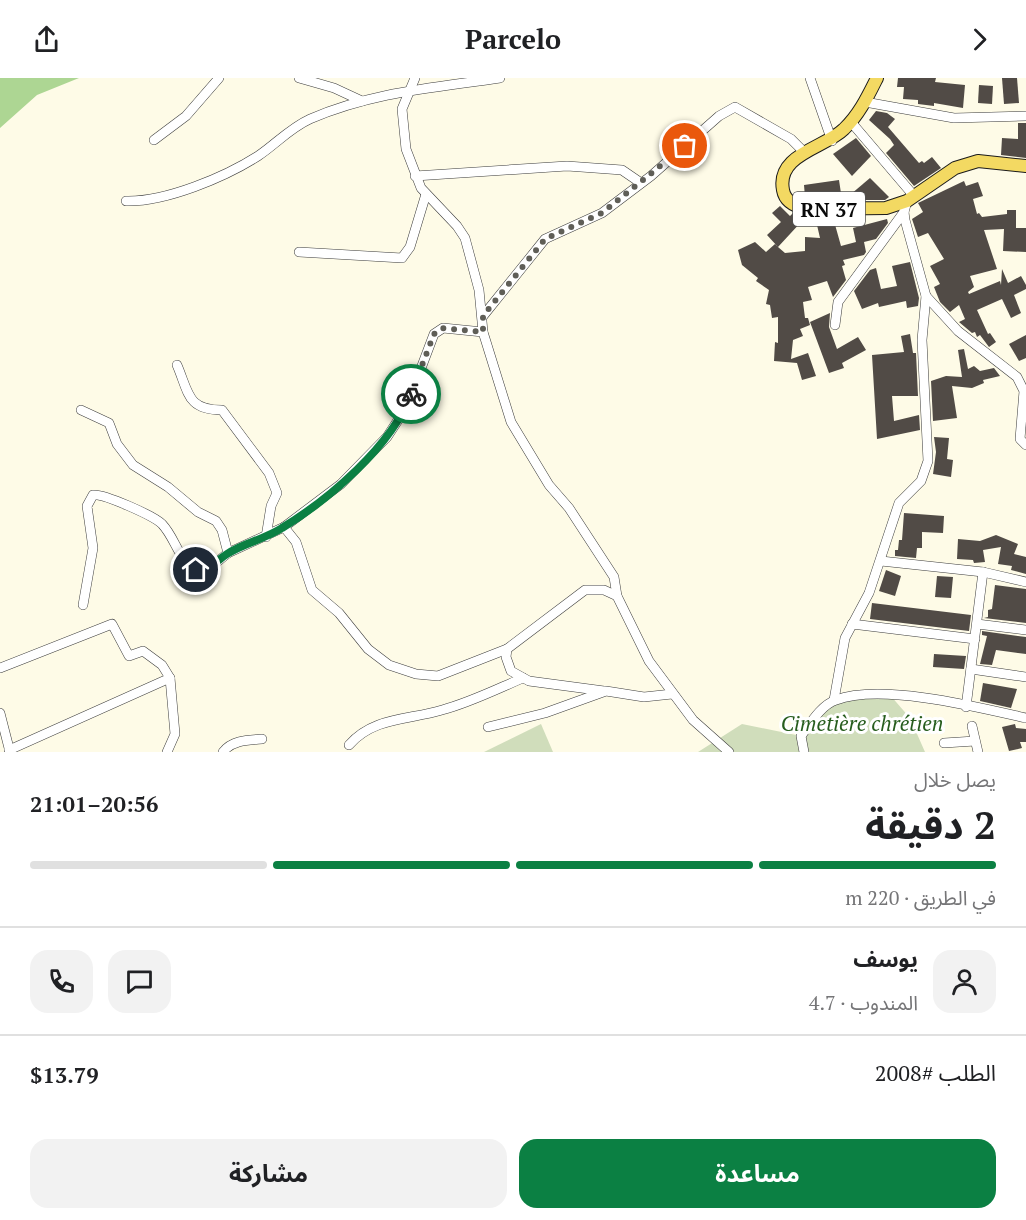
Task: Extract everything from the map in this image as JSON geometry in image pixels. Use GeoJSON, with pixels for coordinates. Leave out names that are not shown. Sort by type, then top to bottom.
{"type":"FeatureCollection","features":[{"type":"Feature","properties":{"kind":"main road","name":"RN 37"},"geometry":{"type":"LineString","coordinates":[[878,78],[851,122],[832,141],[804,152],[792,161],[782,182],[783,194],[794,206],[807,209],[869,210],[908,203],[955,168],[978,160],[1026,166]]}},
{"type":"Feature","properties":{"kind":"street"},"geometry":{"type":"LineString","coordinates":[[154,140],[186,116],[219,78]]}},
{"type":"Feature","properties":{"kind":"street"},"geometry":{"type":"LineString","coordinates":[[299,78],[334,88],[362,101]]}},
{"type":"Feature","properties":{"kind":"street"},"geometry":{"type":"LineString","coordinates":[[415,78],[402,109],[406,149],[415,176],[426,194],[457,226],[465,238],[483,316],[483,332],[511,422],[549,485],[569,508],[614,577],[617,596],[649,661],[693,720],[729,752]]}},
{"type":"Feature","properties":{"kind":"street"},"geometry":{"type":"LineString","coordinates":[[126,201],[154,199],[228,171],[257,157],[294,127],[362,101],[392,92],[500,78]]}},
{"type":"Feature","properties":{"kind":"street"},"geometry":{"type":"LineString","coordinates":[[810,78],[832,141]]}},
{"type":"Feature","properties":{"kind":"street"},"geometry":{"type":"LineString","coordinates":[[865,102],[954,118],[1026,116]]}},
{"type":"Feature","properties":{"kind":"street"},"geometry":{"type":"LineString","coordinates":[[483,316],[545,239],[602,213],[719,116],[735,107],[791,139],[804,152]]}},
{"type":"Feature","properties":{"kind":"street"},"geometry":{"type":"LineString","coordinates":[[834,700],[845,638],[869,593],[899,503],[921,481],[928,461],[922,339],[926,297],[908,203],[851,122]]}},
{"type":"Feature","properties":{"kind":"street"},"geometry":{"type":"LineString","coordinates":[[415,176],[567,166],[622,170],[641,183]]}},
{"type":"Feature","properties":{"kind":"street"},"geometry":{"type":"LineString","coordinates":[[299,252],[402,258],[410,247],[426,194]]}},
{"type":"Feature","properties":{"kind":"street"},"geometry":{"type":"LineString","coordinates":[[835,325],[838,302],[908,203]]}},
{"type":"Feature","properties":{"kind":"street"},"geometry":{"type":"LineString","coordinates":[[926,297],[958,331],[1017,377],[1024,391],[1020,439],[1026,445]]}},
{"type":"Feature","properties":{"kind":"street"},"geometry":{"type":"LineString","coordinates":[[83,605],[93,548],[87,506],[93,495],[109,497],[159,522],[186,563],[196,570],[211,567],[228,554],[284,527],[341,484],[387,437],[406,408],[434,334],[442,328],[483,332]]}},
{"type":"Feature","properties":{"kind":"street"},"geometry":{"type":"LineString","coordinates":[[177,365],[192,401],[204,410],[222,410],[269,473],[277,492],[271,506],[266,537]]}},
{"type":"Feature","properties":{"kind":"street"},"geometry":{"type":"LineString","coordinates":[[81,410],[110,423],[117,444],[133,465],[168,487],[198,512],[216,521],[222,530],[228,554]]}},
{"type":"Feature","properties":{"kind":"street"},"geometry":{"type":"LineString","coordinates":[[284,527],[296,542],[312,590],[339,613],[368,649],[389,665],[416,674],[438,676],[507,649],[585,590],[604,590],[617,596]]}},
{"type":"Feature","properties":{"kind":"street"},"geometry":{"type":"LineString","coordinates":[[880,561],[983,572],[1026,582]]}},
{"type":"Feature","properties":{"kind":"street"},"geometry":{"type":"LineString","coordinates":[[966,707],[983,572]]}},
{"type":"Feature","properties":{"kind":"street"},"geometry":{"type":"LineString","coordinates":[[0,668],[112,624],[129,656],[143,651],[162,664],[170,678],[175,734],[167,752]]}},
{"type":"Feature","properties":{"kind":"street"},"geometry":{"type":"LineString","coordinates":[[852,624],[975,639]]}},
{"type":"Feature","properties":{"kind":"street"},"geometry":{"type":"LineString","coordinates":[[977,624],[1026,630]]}},
{"type":"Feature","properties":{"kind":"street"},"geometry":{"type":"LineString","coordinates":[[507,649],[506,657],[511,671],[529,681],[644,697],[672,694]]}},
{"type":"Feature","properties":{"kind":"street"},"geometry":{"type":"LineString","coordinates":[[971,669],[1026,676]]}},
{"type":"Feature","properties":{"kind":"street"},"geometry":{"type":"LineString","coordinates":[[0,713],[9,751],[170,678]]}},
{"type":"Feature","properties":{"kind":"street"},"geometry":{"type":"LineString","coordinates":[[349,745],[357,737],[386,722],[443,710],[523,678]]}},
{"type":"Feature","properties":{"kind":"street"},"geometry":{"type":"LineString","coordinates":[[488,727],[545,713],[606,691]]}},
{"type":"Feature","properties":{"kind":"street"},"geometry":{"type":"LineString","coordinates":[[804,752],[801,736],[818,714],[834,700],[867,693],[1026,718]]}},
{"type":"Feature","properties":{"kind":"street"},"geometry":{"type":"LineString","coordinates":[[972,726],[978,752]]}},
{"type":"Feature","properties":{"kind":"street"},"geometry":{"type":"LineString","coordinates":[[222,752],[226,747],[240,741],[262,739]]}},
{"type":"Feature","properties":{"kind":"street"},"geometry":{"type":"LineString","coordinates":[[944,743],[975,741]]}},
{"type":"Feature","properties":{"kind":"green space"},"geometry":{"type":"Polygon","coordinates":[[[0,78],[79,78],[37,95],[0,128],[0,78]]]}},
{"type":"Feature","properties":{"kind":"green space","name":"Cimetière chrétien"},"geometry":{"type":"Polygon","coordinates":[[[890,695],[910,718],[925,752],[698,752],[742,724],[801,736],[834,700],[890,695]]]}},
{"type":"Feature","properties":{"kind":"green space"},"geometry":{"type":"Polygon","coordinates":[[[541,724],[553,752],[484,752],[541,724]]]}},
{"type":"Feature","properties":{"kind":"building"},"geometry":{"type":"Polygon","coordinates":[[[898,78],[936,78],[935,82],[965,85],[963,108],[934,103],[934,106],[918,104],[918,100],[903,99],[904,87],[897,87],[898,78]]]}},
{"type":"Feature","properties":{"kind":"building"},"geometry":{"type":"Polygon","coordinates":[[[1002,78],[1017,78],[1019,103],[1004,104],[1002,78]]]}},
{"type":"Feature","properties":{"kind":"building"},"geometry":{"type":"Polygon","coordinates":[[[979,85],[993,86],[992,104],[978,103],[979,85]]]}},
{"type":"Feature","properties":{"kind":"building"},"geometry":{"type":"Polygon","coordinates":[[[876,111],[887,113],[895,119],[888,127],[919,163],[922,161],[924,163],[932,157],[941,168],[914,186],[886,153],[894,145],[890,139],[869,120],[876,111]]]}},
{"type":"Feature","properties":{"kind":"building"},"geometry":{"type":"Polygon","coordinates":[[[1018,123],[1026,123],[1026,158],[1001,155],[1002,138],[1018,139],[1018,123]]]}},
{"type":"Feature","properties":{"kind":"building"},"geometry":{"type":"Polygon","coordinates":[[[856,138],[871,156],[852,176],[833,154],[856,138]]]}},
{"type":"Feature","properties":{"kind":"building"},"geometry":{"type":"Polygon","coordinates":[[[870,178],[889,197],[885,200],[844,200],[870,178]]]}},
{"type":"Feature","properties":{"kind":"building"},"geometry":{"type":"Polygon","coordinates":[[[839,180],[842,200],[800,198],[805,197],[804,185],[839,180]]]}},
{"type":"Feature","properties":{"kind":"building"},"geometry":{"type":"Polygon","coordinates":[[[964,181],[966,186],[978,182],[983,196],[973,199],[977,214],[979,213],[982,217],[1007,214],[1007,210],[1016,210],[1016,228],[1026,228],[1026,252],[1003,251],[1004,229],[984,230],[997,269],[970,276],[974,287],[968,292],[969,294],[1000,281],[1001,285],[1002,269],[1008,283],[1021,276],[1026,285],[1026,289],[1014,295],[1021,313],[1011,318],[1002,299],[977,310],[988,334],[990,333],[996,342],[989,347],[980,335],[977,337],[975,332],[972,333],[959,322],[965,319],[959,305],[950,312],[940,302],[934,287],[940,284],[930,266],[944,259],[928,233],[918,237],[912,219],[923,212],[918,203],[964,181]]]}},
{"type":"Feature","properties":{"kind":"building"},"geometry":{"type":"Polygon","coordinates":[[[780,206],[790,216],[793,213],[802,221],[778,247],[767,235],[781,222],[772,213],[780,206]]]}},
{"type":"Feature","properties":{"kind":"building"},"geometry":{"type":"Polygon","coordinates":[[[887,219],[888,223],[876,239],[864,242],[866,252],[864,255],[843,260],[845,265],[842,266],[846,280],[833,297],[827,281],[808,287],[812,300],[803,302],[805,318],[808,318],[810,325],[800,329],[803,336],[793,340],[791,359],[808,353],[816,376],[802,380],[797,363],[774,361],[775,342],[778,343],[778,317],[772,318],[770,305],[766,304],[769,290],[756,281],[758,278],[742,265],[738,250],[755,242],[766,252],[775,244],[785,253],[805,251],[805,237],[820,238],[817,225],[834,221],[841,246],[856,242],[853,228],[887,219]]]}},
{"type":"Feature","properties":{"kind":"building"},"geometry":{"type":"Polygon","coordinates":[[[910,262],[919,298],[918,306],[907,308],[906,301],[879,307],[878,303],[862,309],[854,291],[870,270],[876,268],[881,289],[897,286],[892,266],[910,262]]]}},
{"type":"Feature","properties":{"kind":"building"},"geometry":{"type":"Polygon","coordinates":[[[830,313],[829,327],[837,349],[858,337],[866,350],[842,363],[844,368],[829,373],[810,322],[830,313]]]}},
{"type":"Feature","properties":{"kind":"building"},"geometry":{"type":"Polygon","coordinates":[[[910,334],[913,353],[916,353],[918,396],[892,396],[894,421],[919,415],[920,430],[877,439],[872,355],[904,352],[901,336],[910,334]]]}},
{"type":"Feature","properties":{"kind":"building"},"geometry":{"type":"Polygon","coordinates":[[[1026,335],[1026,358],[1019,361],[1009,344],[1026,335]]]}},
{"type":"Feature","properties":{"kind":"building"},"geometry":{"type":"Polygon","coordinates":[[[964,349],[968,369],[974,366],[980,371],[994,368],[1000,376],[983,380],[984,383],[972,388],[952,386],[957,418],[933,421],[931,381],[946,376],[962,377],[958,350],[964,349]]]}},
{"type":"Feature","properties":{"kind":"building"},"geometry":{"type":"Polygon","coordinates":[[[934,437],[949,438],[947,459],[953,460],[951,477],[933,474],[936,452],[934,437]]]}},
{"type":"Feature","properties":{"kind":"building"},"geometry":{"type":"Polygon","coordinates":[[[904,513],[944,516],[943,533],[922,532],[922,548],[917,548],[916,558],[895,556],[899,540],[902,540],[904,513]]]}},
{"type":"Feature","properties":{"kind":"building"},"geometry":{"type":"Polygon","coordinates":[[[996,535],[1018,544],[1014,554],[1026,557],[1026,574],[1011,570],[1012,566],[998,564],[1001,547],[983,550],[985,562],[974,563],[973,560],[957,559],[958,539],[980,541],[996,535]]]}},
{"type":"Feature","properties":{"kind":"building"},"geometry":{"type":"Polygon","coordinates":[[[886,570],[901,576],[895,596],[879,591],[886,570]]]}},
{"type":"Feature","properties":{"kind":"building"},"geometry":{"type":"Polygon","coordinates":[[[937,576],[953,577],[951,598],[935,597],[937,576]]]}},
{"type":"Feature","properties":{"kind":"building"},"geometry":{"type":"Polygon","coordinates":[[[995,585],[1026,589],[1026,623],[984,618],[988,617],[988,610],[992,609],[995,585]]]}},
{"type":"Feature","properties":{"kind":"building"},"geometry":{"type":"Polygon","coordinates":[[[872,603],[971,615],[969,631],[870,619],[872,603]]]}},
{"type":"Feature","properties":{"kind":"building"},"geometry":{"type":"Polygon","coordinates":[[[982,631],[1026,637],[1026,654],[996,650],[992,665],[980,664],[987,636],[982,635],[982,631]]]}},
{"type":"Feature","properties":{"kind":"building"},"geometry":{"type":"Polygon","coordinates":[[[934,654],[966,656],[964,669],[933,667],[934,654]]]}},
{"type":"Feature","properties":{"kind":"building"},"geometry":{"type":"Polygon","coordinates":[[[983,683],[1017,689],[1011,708],[980,701],[983,683]]]}},
{"type":"Feature","properties":{"kind":"building"},"geometry":{"type":"Polygon","coordinates":[[[1015,724],[1016,728],[1026,729],[1026,742],[1020,742],[1022,748],[1009,751],[1002,727],[1015,724]]]}},
{"type":"Feature","properties":{"kind":"way so far"},"geometry":{"type":"LineString","coordinates":[[411,394],[434,334],[442,328],[483,332],[483,316],[545,239],[602,213],[651,176],[685,146]]}},
{"type":"Feature","properties":{"kind":"route"},"geometry":{"type":"LineString","coordinates":[[196,570],[211,567],[228,554],[284,527],[341,484],[387,437],[406,408],[411,394]]}}]}
